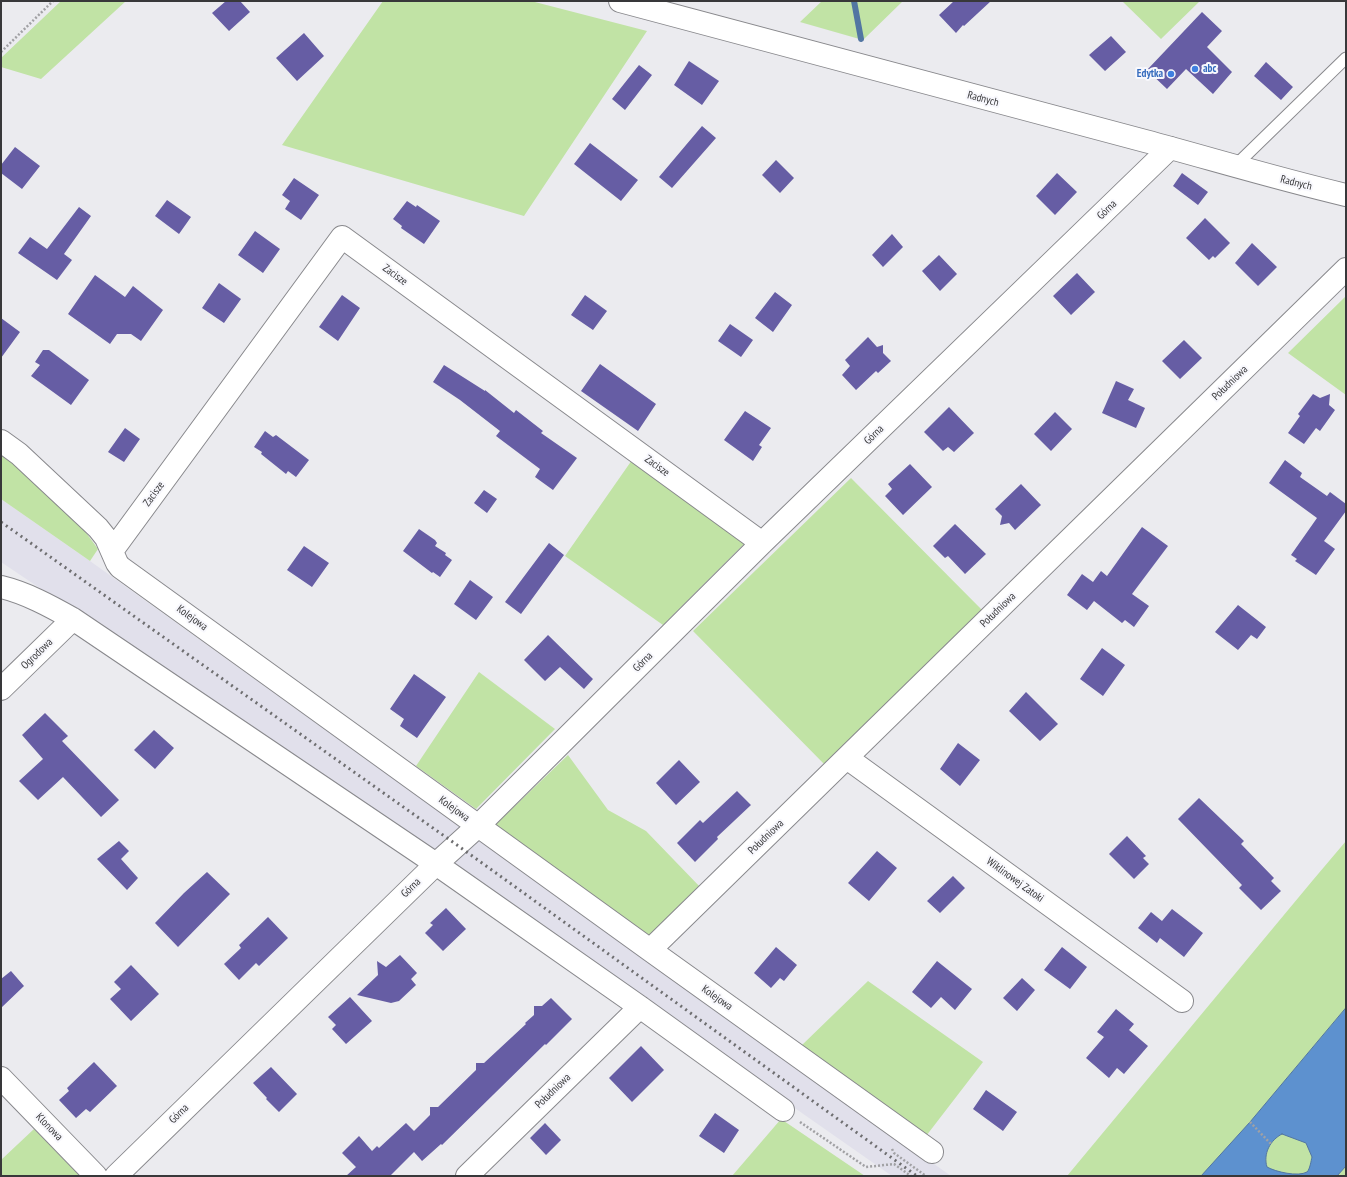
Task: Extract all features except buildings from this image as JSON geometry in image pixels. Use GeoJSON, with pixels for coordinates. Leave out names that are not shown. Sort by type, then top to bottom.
{"type":"FeatureCollection","features":[{"type":"Feature","properties":{"kind":"street","name":"Radnych"},"geometry":{"type":"LineString","coordinates":[[620,1],[869,69],[1170,148],[1290,182],[1346,195]]}},
{"type":"Feature","properties":{"kind":"street","name":"Górna"},"geometry":{"type":"LineString","coordinates":[[116,1176],[436,864],[478,826],[762,543],[1170,148]]}},
{"type":"Feature","properties":{"kind":"street","name":"Zacisze"},"geometry":{"type":"LineString","coordinates":[[112,551],[342,237],[762,543]]}},
{"type":"Feature","properties":{"kind":"street","name":"Południowa"},"geometry":{"type":"LineString","coordinates":[[650,950],[1346,269]]}},
{"type":"Feature","properties":{"kind":"street","name":"Kolejowa"},"geometry":{"type":"LineString","coordinates":[[1,441],[19,454],[98,528],[106,538],[117,563],[120,566],[478,826],[932,1152]]}},
{"type":"Feature","properties":{"kind":"street"},"geometry":{"type":"LineString","coordinates":[[1,587],[9,588],[46,604],[73,619],[436,864],[640,1007],[783,1110]]}},
{"type":"Feature","properties":{"kind":"street","name":"Ogrodowa"},"geometry":{"type":"LineString","coordinates":[[1,689],[73,619]]}},
{"type":"Feature","properties":{"kind":"street","name":"Wiklinowej Zatoki"},"geometry":{"type":"LineString","coordinates":[[847,758],[1182,1001]]}},
{"type":"Feature","properties":{"kind":"street","name":"Południowa"},"geometry":{"type":"LineString","coordinates":[[467,1176],[640,1007]]}},
{"type":"Feature","properties":{"kind":"street","name":"Klonowa"},"geometry":{"type":"LineString","coordinates":[[1,1078],[96,1176]]}},
{"type":"Feature","properties":{"kind":"lane"},"geometry":{"type":"LineString","coordinates":[[1235,166],[1346,58]]}},
{"type":"Feature","properties":{"kind":"path"},"geometry":{"type":"LineString","coordinates":[[1,52],[53,1]]}},
{"type":"Feature","properties":{"kind":"path"},"geometry":{"type":"LineString","coordinates":[[783,1110],[866,1167],[894,1164],[911,1176]]}},
{"type":"Feature","properties":{"kind":"path"},"geometry":{"type":"LineString","coordinates":[[1250,1122],[1271,1144]]}},
{"type":"Feature","properties":{"kind":"shaded area"},"geometry":{"type":"Polygon","coordinates":[[[1,499],[90,561],[462,828],[442,849],[430,851],[1,562],[1,499]]]}},
{"type":"Feature","properties":{"kind":"shaded area"},"geometry":{"type":"Polygon","coordinates":[[[471,842],[481,842],[951,1176],[892,1176],[463,876],[456,870],[456,860],[471,842]]]}},
{"type":"Feature","properties":{"kind":"green space"},"geometry":{"type":"Polygon","coordinates":[[[61,1],[126,1],[41,79],[1,67],[1,58],[61,1]]]}},
{"type":"Feature","properties":{"kind":"green space"},"geometry":{"type":"Polygon","coordinates":[[[383,1],[531,1],[647,31],[524,216],[282,145],[383,1]]]}},
{"type":"Feature","properties":{"kind":"green space"},"geometry":{"type":"Polygon","coordinates":[[[822,1],[903,1],[863,40],[800,22],[822,1]]]}},
{"type":"Feature","properties":{"kind":"green space"},"geometry":{"type":"Polygon","coordinates":[[[1122,1],[1200,1],[1161,39],[1122,1]]]}},
{"type":"Feature","properties":{"kind":"green space"},"geometry":{"type":"Polygon","coordinates":[[[1346,296],[1346,395],[1288,353],[1346,296]]]}},
{"type":"Feature","properties":{"kind":"green space"},"geometry":{"type":"Polygon","coordinates":[[[1,455],[60,497],[98,549],[90,561],[1,499],[1,455]]]}},
{"type":"Feature","properties":{"kind":"green space"},"geometry":{"type":"Polygon","coordinates":[[[632,460],[745,543],[663,625],[565,556],[632,460]]]}},
{"type":"Feature","properties":{"kind":"green space"},"geometry":{"type":"Polygon","coordinates":[[[851,478],[984,612],[826,766],[693,631],[851,478]]]}},
{"type":"Feature","properties":{"kind":"green space"},"geometry":{"type":"Polygon","coordinates":[[[479,672],[555,729],[476,809],[416,766],[479,672]]]}},
{"type":"Feature","properties":{"kind":"green space"},"geometry":{"type":"Polygon","coordinates":[[[568,755],[608,810],[646,831],[702,889],[652,938],[493,827],[568,755]]]}},
{"type":"Feature","properties":{"kind":"green space"},"geometry":{"type":"Polygon","coordinates":[[[1346,841],[1346,1176],[1067,1176],[1313,880],[1346,841]]]}},
{"type":"Feature","properties":{"kind":"green space"},"geometry":{"type":"Polygon","coordinates":[[[868,981],[983,1062],[923,1140],[801,1046],[868,981]]]}},
{"type":"Feature","properties":{"kind":"green space"},"geometry":{"type":"Polygon","coordinates":[[[781,1119],[865,1176],[732,1176],[781,1119]]]}},
{"type":"Feature","properties":{"kind":"green space"},"geometry":{"type":"Polygon","coordinates":[[[34,1129],[80,1176],[1,1176],[1,1160],[34,1129]]]}},
{"type":"Feature","properties":{"kind":"water"},"geometry":{"type":"Polygon","coordinates":[[[1346,1008],[1346,1166],[1337,1176],[1201,1176],[1250,1122],[1346,1008]],[[1282,1134],[1274,1140],[1268,1148],[1266,1157],[1267,1167],[1276,1171],[1287,1173],[1298,1174],[1307,1172],[1310,1167],[1312,1157],[1306,1143],[1282,1134]]]}},
{"type":"Feature","properties":{"kind":"waterway"},"geometry":{"type":"LineString","coordinates":[[854,1],[861,39]]}},
{"type":"Feature","properties":{"kind":"railway"},"geometry":{"type":"LineString","coordinates":[[1,522],[457,845],[917,1176]]}},
{"type":"Feature","properties":{"kind":"place","name":"abc"},"geometry":{"type":"Point","coordinates":[1195,69]}},
{"type":"Feature","properties":{"kind":"place","name":"Edytka"},"geometry":{"type":"Point","coordinates":[1171,74]}}]}
